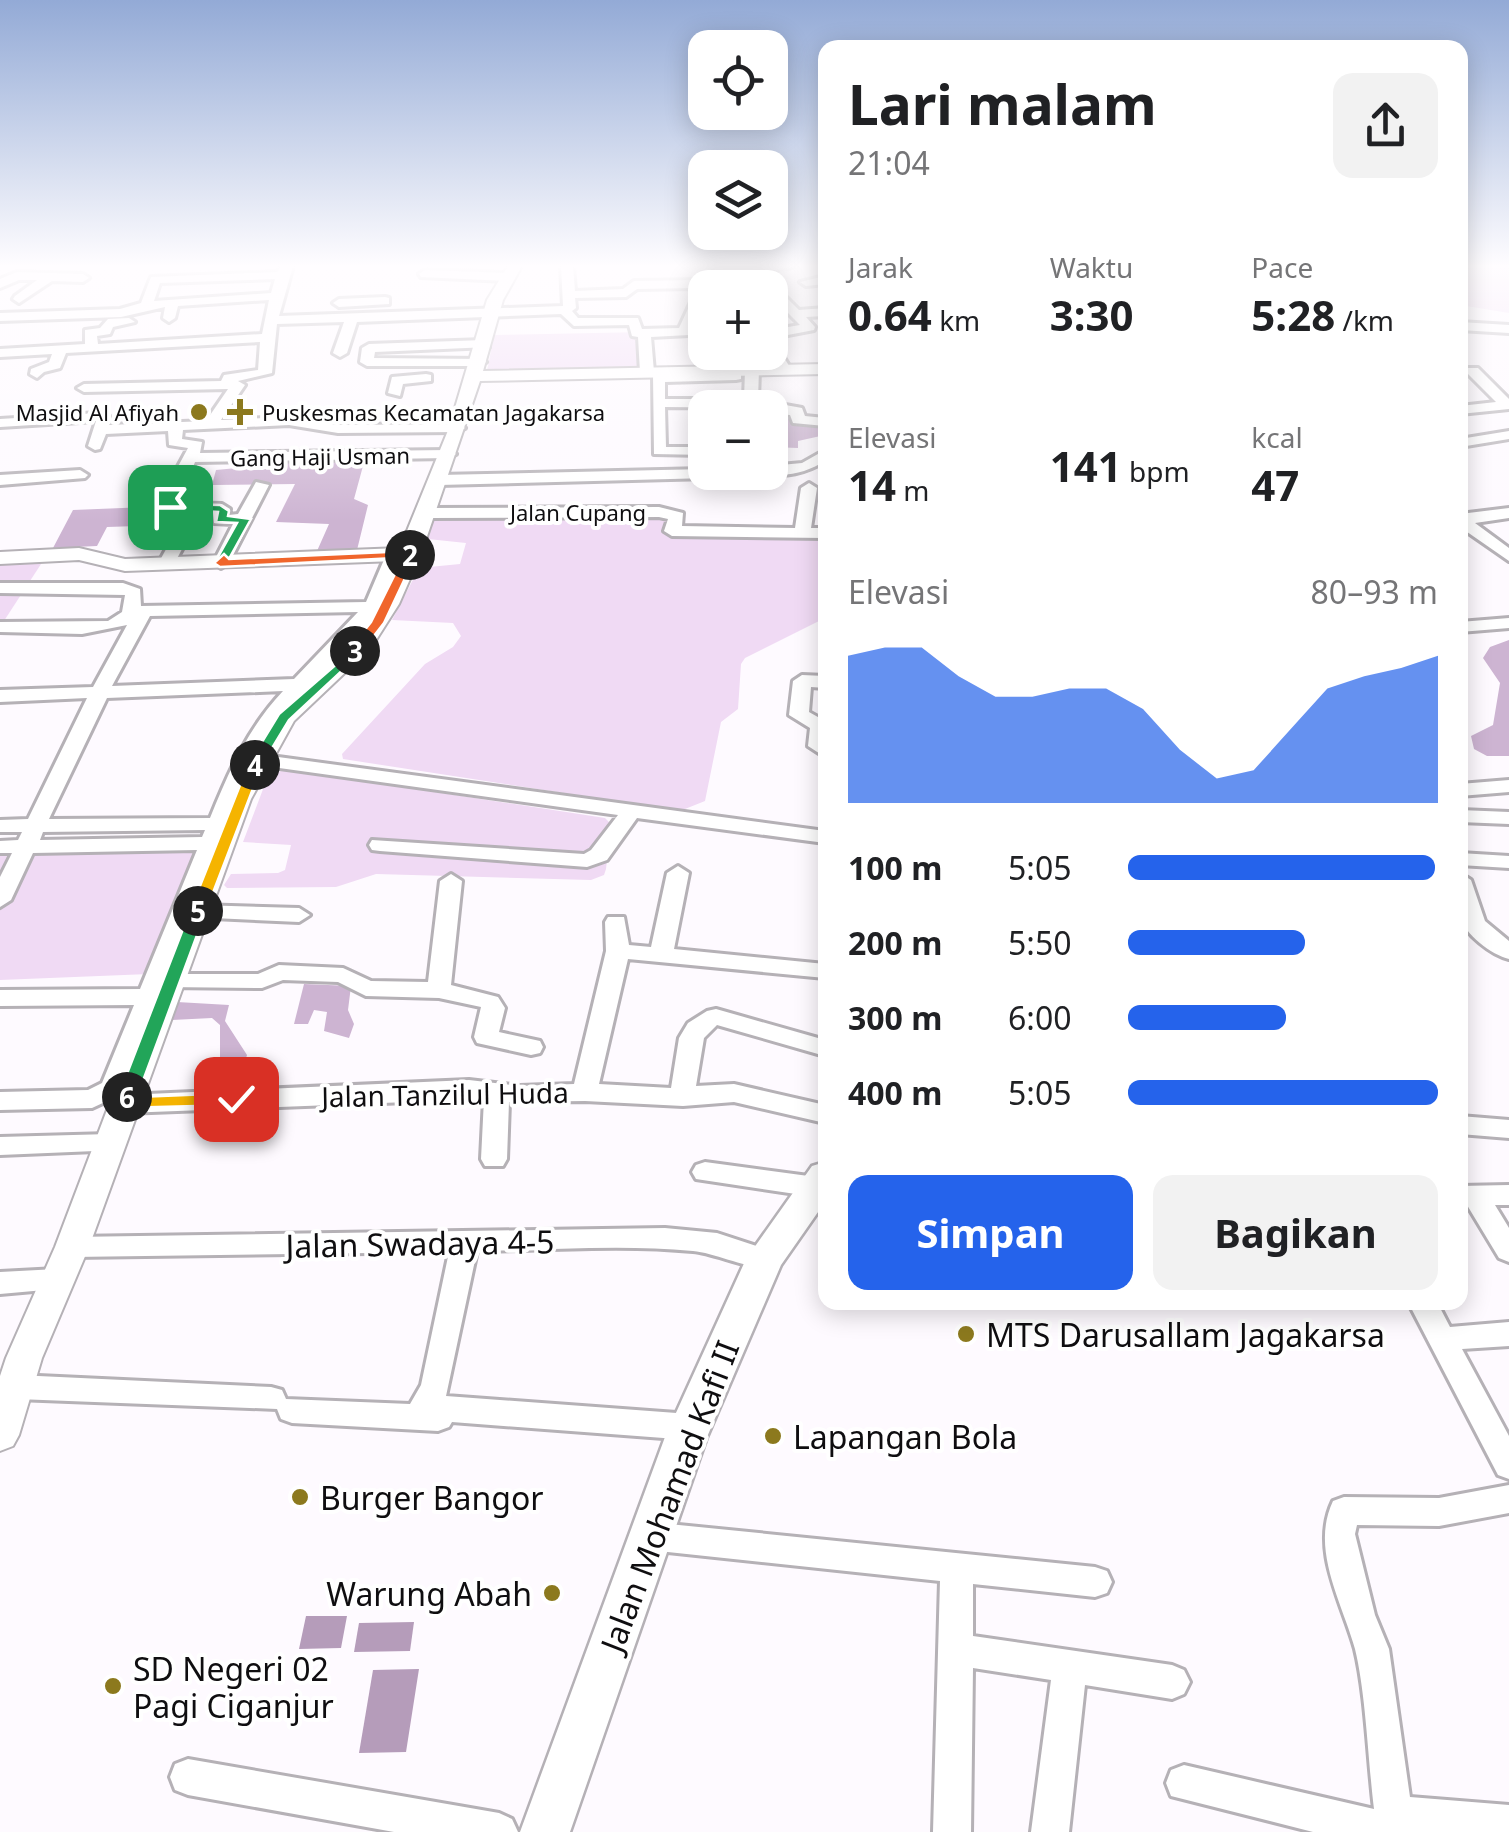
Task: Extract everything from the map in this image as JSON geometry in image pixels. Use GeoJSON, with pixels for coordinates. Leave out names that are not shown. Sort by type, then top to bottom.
{"type":"FeatureCollection","features":[{"type":"Feature","properties":{"kind":"main road","name":"Jalan Mohamad Kafi II"},"geometry":{"type":"LineString","coordinates":[[545,1832],[671,1538],[688,1432],[765,1259],[818,1184]]}},
{"type":"Feature","properties":{"kind":"street"},"geometry":{"type":"LineString","coordinates":[[37,374],[38,369],[56,365],[60,351]]}},
{"type":"Feature","properties":{"kind":"street"},"geometry":{"type":"LineString","coordinates":[[111,380],[118,351]]}},
{"type":"Feature","properties":{"kind":"street"},"geometry":{"type":"LineString","coordinates":[[84,388],[264,375],[266,351]]}},
{"type":"Feature","properties":{"kind":"street"},"geometry":{"type":"LineString","coordinates":[[368,351],[366,362],[438,351]]}},
{"type":"Feature","properties":{"kind":"street"},"geometry":{"type":"LineString","coordinates":[[395,393],[400,379],[467,351]]}},
{"type":"Feature","properties":{"kind":"street"},"geometry":{"type":"LineString","coordinates":[[0,1435],[13,1368],[72,1247],[125,1104],[212,834],[243,760],[269,717],[373,607],[426,512],[458,428],[481,351]]}},
{"type":"Feature","properties":{"kind":"street"},"geometry":{"type":"LineString","coordinates":[[522,351],[647,372],[741,372]]}},
{"type":"Feature","properties":{"kind":"street"},"geometry":{"type":"LineString","coordinates":[[645,351],[647,372]]}},
{"type":"Feature","properties":{"kind":"street"},"geometry":{"type":"LineString","coordinates":[[788,369],[818,368]]}},
{"type":"Feature","properties":{"kind":"street"},"geometry":{"type":"LineString","coordinates":[[688,452],[659,451],[658,378],[770,370]]}},
{"type":"Feature","properties":{"kind":"street"},"geometry":{"type":"LineString","coordinates":[[741,372],[741,390]]}},
{"type":"Feature","properties":{"kind":"street"},"geometry":{"type":"LineString","coordinates":[[741,372],[751,404],[780,406],[784,411],[797,411],[798,420],[818,421]]}},
{"type":"Feature","properties":{"kind":"street"},"geometry":{"type":"LineString","coordinates":[[1468,374],[1508,405]]}},
{"type":"Feature","properties":{"kind":"street"},"geometry":{"type":"LineString","coordinates":[[212,423],[238,387],[220,380]]}},
{"type":"Feature","properties":{"kind":"street"},"geometry":{"type":"LineString","coordinates":[[659,404],[688,404]]}},
{"type":"Feature","properties":{"kind":"street"},"geometry":{"type":"LineString","coordinates":[[1468,410],[1508,405]]}},
{"type":"Feature","properties":{"kind":"street"},"geometry":{"type":"LineString","coordinates":[[1468,413],[1500,439]]}},
{"type":"Feature","properties":{"kind":"street"},"geometry":{"type":"LineString","coordinates":[[0,423],[98,417],[104,419],[103,430],[95,446]]}},
{"type":"Feature","properties":{"kind":"street"},"geometry":{"type":"LineString","coordinates":[[103,430],[247,420],[289,421],[338,429],[458,428]]}},
{"type":"Feature","properties":{"kind":"street","name":"Gang Haji Usman"},"geometry":{"type":"LineString","coordinates":[[176,424],[174,442],[197,444],[190,458],[449,454]]}},
{"type":"Feature","properties":{"kind":"street"},"geometry":{"type":"LineString","coordinates":[[286,456],[292,436]]}},
{"type":"Feature","properties":{"kind":"street"},"geometry":{"type":"LineString","coordinates":[[1468,441],[1500,439]]}},
{"type":"Feature","properties":{"kind":"street"},"geometry":{"type":"LineString","coordinates":[[190,458],[176,484],[171,508],[220,508],[224,511],[220,520],[245,519]]}},
{"type":"Feature","properties":{"kind":"street"},"geometry":{"type":"LineString","coordinates":[[788,469],[806,467],[818,459]]}},
{"type":"Feature","properties":{"kind":"street"},"geometry":{"type":"LineString","coordinates":[[439,480],[688,474]]}},
{"type":"Feature","properties":{"kind":"street"},"geometry":{"type":"LineString","coordinates":[[0,480],[80,475]]}},
{"type":"Feature","properties":{"kind":"street"},"geometry":{"type":"LineString","coordinates":[[556,512],[566,479]]}},
{"type":"Feature","properties":{"kind":"street"},"geometry":{"type":"LineString","coordinates":[[220,563],[261,485]]}},
{"type":"Feature","properties":{"kind":"street"},"geometry":{"type":"LineString","coordinates":[[802,534],[809,488]]}},
{"type":"Feature","properties":{"kind":"street","name":"Jalan Cupang"},"geometry":{"type":"LineString","coordinates":[[426,512],[668,512],[677,516],[672,530],[818,533]]}},
{"type":"Feature","properties":{"kind":"street"},"geometry":{"type":"LineString","coordinates":[[1468,519],[1509,512]]}},
{"type":"Feature","properties":{"kind":"street"},"geometry":{"type":"LineString","coordinates":[[166,564],[190,519]]}},
{"type":"Feature","properties":{"kind":"street"},"geometry":{"type":"LineString","coordinates":[[1468,526],[1509,556]]}},
{"type":"Feature","properties":{"kind":"street"},"geometry":{"type":"LineString","coordinates":[[0,558],[78,554],[111,564],[166,564],[402,554]]}},
{"type":"Feature","properties":{"kind":"street"},"geometry":{"type":"LineString","coordinates":[[0,1101],[92,1099],[113,1088],[197,912],[238,800],[258,760],[284,717],[370,634],[402,554]]}},
{"type":"Feature","properties":{"kind":"street"},"geometry":{"type":"LineString","coordinates":[[0,588],[123,588],[134,593],[138,612],[0,900]]}},
{"type":"Feature","properties":{"kind":"street"},"geometry":{"type":"LineString","coordinates":[[0,627],[106,627],[138,612],[373,607]]}},
{"type":"Feature","properties":{"kind":"street"},"geometry":{"type":"LineString","coordinates":[[1468,626],[1509,624]]}},
{"type":"Feature","properties":{"kind":"street"},"geometry":{"type":"LineString","coordinates":[[818,682],[802,681],[796,708],[799,715],[818,725]]}},
{"type":"Feature","properties":{"kind":"street"},"geometry":{"type":"LineString","coordinates":[[0,696],[297,685]]}},
{"type":"Feature","properties":{"kind":"street"},"geometry":{"type":"LineString","coordinates":[[258,760],[818,836]]}},
{"type":"Feature","properties":{"kind":"street"},"geometry":{"type":"LineString","coordinates":[[1468,789],[1509,786]]}},
{"type":"Feature","properties":{"kind":"street"},"geometry":{"type":"LineString","coordinates":[[380,844],[588,861],[599,855],[630,813]]}},
{"type":"Feature","properties":{"kind":"street"},"geometry":{"type":"LineString","coordinates":[[1468,816],[1509,818]]}},
{"type":"Feature","properties":{"kind":"street"},"geometry":{"type":"LineString","coordinates":[[0,826],[212,834]]}},
{"type":"Feature","properties":{"kind":"street"},"geometry":{"type":"LineString","coordinates":[[0,847],[212,834]]}},
{"type":"Feature","properties":{"kind":"street"},"geometry":{"type":"LineString","coordinates":[[1468,859],[1509,862]]}},
{"type":"Feature","properties":{"kind":"street"},"geometry":{"type":"LineString","coordinates":[[661,954],[678,873]]}},
{"type":"Feature","properties":{"kind":"street"},"geometry":{"type":"LineString","coordinates":[[440,990],[451,881]]}},
{"type":"Feature","properties":{"kind":"street"},"geometry":{"type":"LineString","coordinates":[[1468,908],[1481,935],[1508,950]]}},
{"type":"Feature","properties":{"kind":"street"},"geometry":{"type":"LineString","coordinates":[[197,912],[299,915]]}},
{"type":"Feature","properties":{"kind":"street"},"geometry":{"type":"LineString","coordinates":[[585,1092],[618,951],[616,922]]}},
{"type":"Feature","properties":{"kind":"street"},"geometry":{"type":"LineString","coordinates":[[618,951],[818,971]]}},
{"type":"Feature","properties":{"kind":"street"},"geometry":{"type":"LineString","coordinates":[[0,998],[262,981],[280,972],[343,975],[366,988],[440,990],[490,1002],[493,1008],[486,1037],[530,1047]]}},
{"type":"Feature","properties":{"kind":"street"},"geometry":{"type":"LineString","coordinates":[[683,1096],[691,1038],[696,1025],[705,1020],[716,1018],[818,1046]]}},
{"type":"Feature","properties":{"kind":"street","name":"Jalan Tanzilul Huda"},"geometry":{"type":"LineString","coordinates":[[125,1104],[468,1090],[497,1094],[734,1093],[818,1112]]}},
{"type":"Feature","properties":{"kind":"street"},"geometry":{"type":"LineString","coordinates":[[494,1159],[497,1094]]}},
{"type":"Feature","properties":{"kind":"street"},"geometry":{"type":"LineString","coordinates":[[1468,1127],[1509,1130]]}},
{"type":"Feature","properties":{"kind":"street"},"geometry":{"type":"LineString","coordinates":[[0,1146],[110,1143]]}},
{"type":"Feature","properties":{"kind":"street"},"geometry":{"type":"LineString","coordinates":[[705,1172],[818,1181]]}},
{"type":"Feature","properties":{"kind":"street"},"geometry":{"type":"LineString","coordinates":[[1468,1195],[1509,1195]]}},
{"type":"Feature","properties":{"kind":"street"},"geometry":{"type":"LineString","coordinates":[[1468,1195],[1509,1250]]}},
{"type":"Feature","properties":{"kind":"street","name":"Jalan Swadaya 4-5"},"geometry":{"type":"LineString","coordinates":[[72,1247],[665,1238],[717,1244],[765,1259]]}},
{"type":"Feature","properties":{"kind":"street"},"geometry":{"type":"LineString","coordinates":[[465,1242],[436,1386],[424,1407],[688,1432]]}},
{"type":"Feature","properties":{"kind":"street"},"geometry":{"type":"LineString","coordinates":[[0,1284],[57,1280]]}},
{"type":"Feature","properties":{"kind":"street"},"geometry":{"type":"LineString","coordinates":[[1427,1310],[1509,1466]]}},
{"type":"Feature","properties":{"kind":"street"},"geometry":{"type":"LineString","coordinates":[[1444,1338],[1509,1334]]}},
{"type":"Feature","properties":{"kind":"street"},"geometry":{"type":"LineString","coordinates":[[13,1368],[282,1404],[688,1432]]}},
{"type":"Feature","properties":{"kind":"street"},"geometry":{"type":"LineString","coordinates":[[1393,1826],[1372,1649],[1358,1615],[1339,1534],[1344,1511],[1439,1512],[1509,1499]]}},
{"type":"Feature","properties":{"kind":"street"},"geometry":{"type":"LineString","coordinates":[[671,1538],[1095,1582]]}},
{"type":"Feature","properties":{"kind":"street"},"geometry":{"type":"LineString","coordinates":[[952,1832],[957,1567]]}},
{"type":"Feature","properties":{"kind":"street"},"geometry":{"type":"LineString","coordinates":[[956,1649],[1172,1682]]}},
{"type":"Feature","properties":{"kind":"street"},"geometry":{"type":"LineString","coordinates":[[1050,1832],[1070,1667]]}},
{"type":"Feature","properties":{"kind":"street"},"geometry":{"type":"LineString","coordinates":[[188,1777],[499,1832]]}},
{"type":"Feature","properties":{"kind":"street"},"geometry":{"type":"LineString","coordinates":[[1184,1783],[1393,1826],[1509,1824]]}},
{"type":"Feature","properties":{"kind":"shaded area"},"geometry":{"type":"Polygon","coordinates":[[[491,351],[647,351],[647,368],[487,371],[491,351]]]}},
{"type":"Feature","properties":{"kind":"shaded area"},"geometry":{"type":"Polygon","coordinates":[[[818,417],[818,437],[798,441],[798,448],[788,448],[788,419],[818,417]]]}},
{"type":"Feature","properties":{"kind":"shaded area"},"geometry":{"type":"Polygon","coordinates":[[[366,455],[354,499],[368,505],[357,550],[317,551],[329,524],[276,522],[295,484],[212,485],[216,470],[237,468],[244,457],[366,455]]]}},
{"type":"Feature","properties":{"kind":"shaded area"},"geometry":{"type":"Polygon","coordinates":[[[147,507],[138,526],[107,527],[97,546],[53,548],[73,510],[147,507]]]}},
{"type":"Feature","properties":{"kind":"shaded area"},"geometry":{"type":"Polygon","coordinates":[[[669,516],[666,529],[818,532],[818,622],[745,658],[741,664],[738,709],[721,722],[705,801],[680,811],[343,759],[342,754],[425,664],[453,647],[461,636],[453,623],[392,620],[419,568],[460,564],[466,543],[428,539],[435,517],[669,516]]]}},
{"type":"Feature","properties":{"kind":"shaded area"},"geometry":{"type":"Polygon","coordinates":[[[43,561],[0,627],[0,563],[43,561]]]}},
{"type":"Feature","properties":{"kind":"shaded area"},"geometry":{"type":"Polygon","coordinates":[[[1509,640],[1509,756],[1487,756],[1474,749],[1471,736],[1493,725],[1500,683],[1483,658],[1490,647],[1509,640]]]}},
{"type":"Feature","properties":{"kind":"shaded area"},"geometry":{"type":"Polygon","coordinates":[[[286,769],[605,818],[611,824],[606,869],[604,875],[591,880],[376,874],[336,887],[227,888],[224,885],[231,874],[285,870],[291,845],[243,842],[268,776],[286,769]]]}},
{"type":"Feature","properties":{"kind":"shaded area"},"geometry":{"type":"Polygon","coordinates":[[[201,848],[149,974],[0,980],[0,849],[201,848]]]}},
{"type":"Feature","properties":{"kind":"shaded area"},"geometry":{"type":"Polygon","coordinates":[[[304,984],[351,986],[348,1010],[354,1024],[349,1038],[324,1031],[327,1012],[314,1010],[308,1024],[294,1024],[304,984]]]}},
{"type":"Feature","properties":{"kind":"shaded area"},"geometry":{"type":"Polygon","coordinates":[[[177,1002],[229,1005],[225,1021],[247,1055],[244,1065],[220,1064],[220,1025],[212,1018],[172,1020],[177,1002]]]}},
{"type":"Feature","properties":{"kind":"shaded area"},"geometry":{"type":"Polygon","coordinates":[[[306,1616],[347,1616],[341,1648],[299,1649],[306,1616]]]}},
{"type":"Feature","properties":{"kind":"shaded area"},"geometry":{"type":"Polygon","coordinates":[[[414,1622],[410,1651],[354,1652],[359,1623],[414,1622]]]}},
{"type":"Feature","properties":{"kind":"shaded area"},"geometry":{"type":"Polygon","coordinates":[[[419,1669],[406,1752],[359,1753],[373,1670],[419,1669]]]}},
{"type":"Feature","properties":{"kind":"place","name":"Masjid Al Afiyah"},"geometry":{"type":"Point","coordinates":[199,412]}},
{"type":"Feature","properties":{"kind":"place","name":"Puskesmas Kecamatan Jagakarsa"},"geometry":{"type":"Point","coordinates":[240,412]}},
{"type":"Feature","properties":{"kind":"place","name":"MTS Darusallam Jagakarsa"},"geometry":{"type":"Point","coordinates":[966,1334]}},
{"type":"Feature","properties":{"kind":"place","name":"Lapangan Bola"},"geometry":{"type":"Point","coordinates":[773,1436]}},
{"type":"Feature","properties":{"kind":"place","name":"Burger Bangor"},"geometry":{"type":"Point","coordinates":[300,1497]}},
{"type":"Feature","properties":{"kind":"place","name":"Warung Abah"},"geometry":{"type":"Point","coordinates":[552,1593]}},
{"type":"Feature","properties":{"kind":"place","name":"SD Negeri 02 Pagi Ciganjur"},"geometry":{"type":"Point","coordinates":[113,1686]}},
{"type":"Feature","properties":{"kind":"route"},"geometry":{"type":"LineString","coordinates":[[170,507],[220,508],[224,511],[220,520],[245,519],[220,563],[411,554],[388,604],[363,643],[270,735],[238,800],[125,1104],[236,1099]]}}]}
